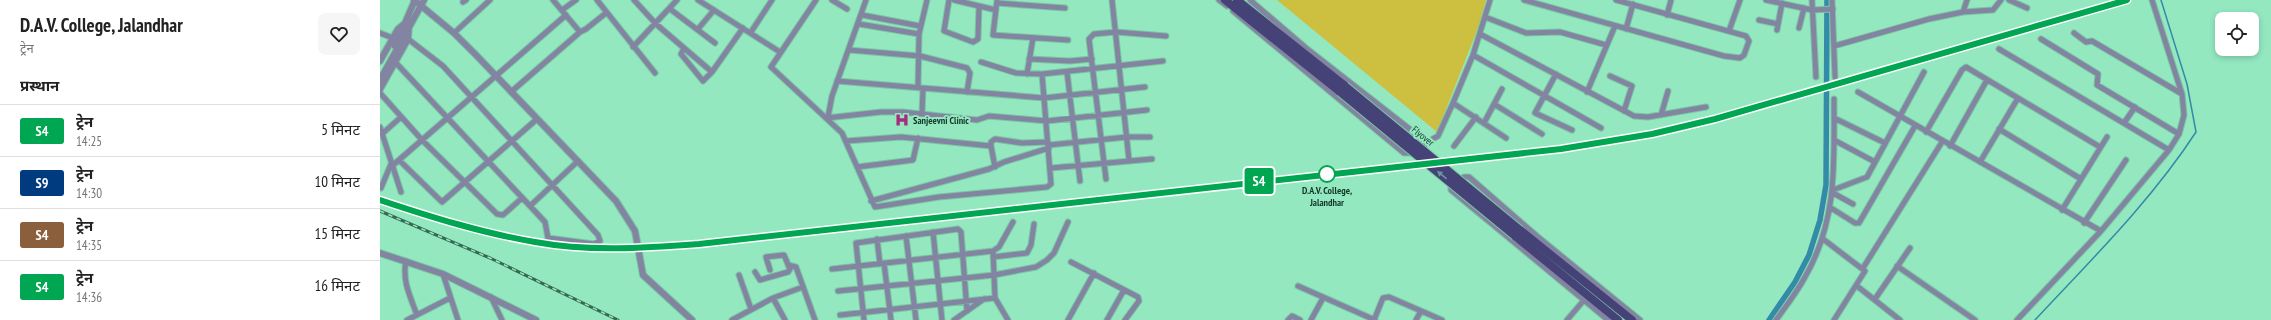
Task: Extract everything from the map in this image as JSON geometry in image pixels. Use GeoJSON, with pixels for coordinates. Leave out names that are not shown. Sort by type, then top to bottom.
{"type":"FeatureCollection","features":[{"type":"Feature","properties":{"kind":"main road","name":"Flyover"},"geometry":{"type":"LineString","coordinates":[[1225,0],[1343,89]]}},
{"type":"Feature","properties":{"kind":"main road","name":"Flyover"},"geometry":{"type":"LineString","coordinates":[[1237,0],[1517,233],[1618,320]]}},
{"type":"Feature","properties":{"kind":"main road","name":"Flyover"},"geometry":{"type":"LineString","coordinates":[[1517,233],[1632,320]]}},
{"type":"Feature","properties":{"kind":"street"},"geometry":{"type":"LineString","coordinates":[[454,33],[490,0]]}},
{"type":"Feature","properties":{"kind":"street"},"geometry":{"type":"LineString","coordinates":[[553,0],[580,32]]}},
{"type":"Feature","properties":{"kind":"street"},"geometry":{"type":"LineString","coordinates":[[381,188],[392,165],[400,160],[496,76],[576,0]]}},
{"type":"Feature","properties":{"kind":"street"},"geometry":{"type":"LineString","coordinates":[[597,0],[655,73]]}},
{"type":"Feature","properties":{"kind":"street"},"geometry":{"type":"LineString","coordinates":[[634,0],[656,24],[712,72]]}},
{"type":"Feature","properties":{"kind":"street"},"geometry":{"type":"LineString","coordinates":[[633,47],[670,10],[677,0]]}},
{"type":"Feature","properties":{"kind":"street"},"geometry":{"type":"LineString","coordinates":[[698,0],[751,32],[780,52]]}},
{"type":"Feature","properties":{"kind":"street"},"geometry":{"type":"LineString","coordinates":[[751,32],[772,0]]}},
{"type":"Feature","properties":{"kind":"street"},"geometry":{"type":"LineString","coordinates":[[816,0],[772,64],[772,69],[835,125],[846,141],[871,201],[875,207],[879,208],[939,197],[1047,187],[1051,184],[1051,168],[1042,74]]}},
{"type":"Feature","properties":{"kind":"street"},"geometry":{"type":"LineString","coordinates":[[832,0],[847,9]]}},
{"type":"Feature","properties":{"kind":"street"},"geometry":{"type":"LineString","coordinates":[[827,117],[837,81],[859,24],[866,0]]}},
{"type":"Feature","properties":{"kind":"street"},"geometry":{"type":"LineString","coordinates":[[922,114],[919,34],[927,0]]}},
{"type":"Feature","properties":{"kind":"street"},"geometry":{"type":"LineString","coordinates":[[949,0],[944,31],[973,42],[978,39],[979,6]]}},
{"type":"Feature","properties":{"kind":"street"},"geometry":{"type":"LineString","coordinates":[[954,0],[996,10]]}},
{"type":"Feature","properties":{"kind":"street"},"geometry":{"type":"LineString","coordinates":[[1112,0],[1129,160]]}},
{"type":"Feature","properties":{"kind":"street"},"geometry":{"type":"LineString","coordinates":[[1219,0],[1404,153],[1410,153],[1438,136],[1474,56],[1490,0]]}},
{"type":"Feature","properties":{"kind":"street"},"geometry":{"type":"LineString","coordinates":[[1250,0],[1306,48],[1426,143]]}},
{"type":"Feature","properties":{"kind":"street"},"geometry":{"type":"LineString","coordinates":[[1524,0],[1724,56],[1743,57],[1749,41],[1748,37],[1616,0]]}},
{"type":"Feature","properties":{"kind":"street"},"geometry":{"type":"LineString","coordinates":[[1667,15],[1671,0]]}},
{"type":"Feature","properties":{"kind":"street"},"geometry":{"type":"LineString","coordinates":[[1729,31],[1740,0]]}},
{"type":"Feature","properties":{"kind":"street"},"geometry":{"type":"LineString","coordinates":[[1766,0],[1814,10],[1830,9]]}},
{"type":"Feature","properties":{"kind":"street"},"geometry":{"type":"LineString","coordinates":[[1812,0],[1814,10],[1816,77]]}},
{"type":"Feature","properties":{"kind":"street"},"geometry":{"type":"LineString","coordinates":[[1832,0],[1830,9],[1834,46],[1835,77]]}},
{"type":"Feature","properties":{"kind":"street"},"geometry":{"type":"LineString","coordinates":[[1963,12],[1967,0]]}},
{"type":"Feature","properties":{"kind":"street"},"geometry":{"type":"LineString","coordinates":[[1834,46],[1929,19],[1963,12],[1994,10],[2001,0]]}},
{"type":"Feature","properties":{"kind":"street"},"geometry":{"type":"LineString","coordinates":[[2008,0],[2027,8]]}},
{"type":"Feature","properties":{"kind":"street"},"geometry":{"type":"LineString","coordinates":[[2018,320],[2101,231],[2169,150],[2179,134],[2184,114],[2182,94],[2152,0]]}},
{"type":"Feature","properties":{"kind":"street"},"geometry":{"type":"LineString","coordinates":[[380,72],[398,42],[418,1],[454,33],[616,201],[632,223],[638,240],[640,265],[643,275],[660,293],[692,320]]}},
{"type":"Feature","properties":{"kind":"street"},"geometry":{"type":"LineString","coordinates":[[1066,8],[1030,3],[997,2],[993,35],[1068,40]]}},
{"type":"Feature","properties":{"kind":"street"},"geometry":{"type":"LineString","coordinates":[[1760,20],[1778,27],[1782,3]]}},
{"type":"Feature","properties":{"kind":"street"},"geometry":{"type":"LineString","coordinates":[[1626,29],[1633,4]]}},
{"type":"Feature","properties":{"kind":"street"},"geometry":{"type":"LineString","coordinates":[[1799,28],[1804,8]]}},
{"type":"Feature","properties":{"kind":"street"},"geometry":{"type":"LineString","coordinates":[[670,10],[698,29],[715,43]]}},
{"type":"Feature","properties":{"kind":"street"},"geometry":{"type":"LineString","coordinates":[[698,29],[714,10]]}},
{"type":"Feature","properties":{"kind":"street"},"geometry":{"type":"LineString","coordinates":[[511,92],[580,32],[586,30],[606,13]]}},
{"type":"Feature","properties":{"kind":"street"},"geometry":{"type":"LineString","coordinates":[[862,15],[920,26]]}},
{"type":"Feature","properties":{"kind":"street"},"geometry":{"type":"LineString","coordinates":[[1485,16],[1526,33],[1560,32],[1606,45]]}},
{"type":"Feature","properties":{"kind":"street"},"geometry":{"type":"LineString","coordinates":[[380,61],[398,29],[407,24]]}},
{"type":"Feature","properties":{"kind":"street"},"geometry":{"type":"LineString","coordinates":[[380,89],[396,63],[408,39],[407,24]]}},
{"type":"Feature","properties":{"kind":"street"},"geometry":{"type":"LineString","coordinates":[[380,80],[404,39],[407,24]]}},
{"type":"Feature","properties":{"kind":"street"},"geometry":{"type":"LineString","coordinates":[[859,24],[919,34]]}},
{"type":"Feature","properties":{"kind":"street"},"geometry":{"type":"LineString","coordinates":[[1587,92],[1615,26]]}},
{"type":"Feature","properties":{"kind":"street"},"geometry":{"type":"LineString","coordinates":[[684,48],[681,54],[701,80],[705,80],[743,28]]}},
{"type":"Feature","properties":{"kind":"street"},"geometry":{"type":"LineString","coordinates":[[1106,180],[1089,39],[1091,35],[1116,32],[1166,36]]}},
{"type":"Feature","properties":{"kind":"street"},"geometry":{"type":"LineString","coordinates":[[2074,32],[2086,42],[2092,41],[2182,94]]}},
{"type":"Feature","properties":{"kind":"street"},"geometry":{"type":"LineString","coordinates":[[380,33],[393,38]]}},
{"type":"Feature","properties":{"kind":"street"},"geometry":{"type":"LineString","coordinates":[[1480,34],[1587,92],[1624,111],[1641,117],[1706,107]]}},
{"type":"Feature","properties":{"kind":"street"},"geometry":{"type":"LineString","coordinates":[[1027,74],[1033,38]]}},
{"type":"Feature","properties":{"kind":"street"},"geometry":{"type":"LineString","coordinates":[[396,63],[547,224],[546,234],[550,239],[594,244],[600,242],[598,235],[443,66],[408,39]]}},
{"type":"Feature","properties":{"kind":"street"},"geometry":{"type":"LineString","coordinates":[[2041,39],[2098,74],[2098,85],[2179,134]]}},
{"type":"Feature","properties":{"kind":"street"},"geometry":{"type":"LineString","coordinates":[[1999,49],[2083,101],[2169,150]]}},
{"type":"Feature","properties":{"kind":"street"},"geometry":{"type":"LineString","coordinates":[[849,50],[920,56],[969,70],[967,92]]}},
{"type":"Feature","properties":{"kind":"street"},"geometry":{"type":"LineString","coordinates":[[1474,56],[1601,128]]}},
{"type":"Feature","properties":{"kind":"street"},"geometry":{"type":"LineString","coordinates":[[1029,59],[1070,61],[1092,59]]}},
{"type":"Feature","properties":{"kind":"street"},"geometry":{"type":"LineString","coordinates":[[981,62],[1027,74],[1042,74],[1163,62]]}},
{"type":"Feature","properties":{"kind":"street"},"geometry":{"type":"LineString","coordinates":[[1926,132],[1964,68],[1968,68],[2100,147]]}},
{"type":"Feature","properties":{"kind":"street"},"geometry":{"type":"LineString","coordinates":[[1067,72],[1080,181]]}},
{"type":"Feature","properties":{"kind":"street"},"geometry":{"type":"LineString","coordinates":[[1833,191],[1867,177],[1924,72]]}},
{"type":"Feature","properties":{"kind":"street"},"geometry":{"type":"LineString","coordinates":[[1556,74],[1544,95],[1536,114],[1572,130]]}},
{"type":"Feature","properties":{"kind":"street"},"geometry":{"type":"LineString","coordinates":[[1610,76],[1632,86],[1624,111]]}},
{"type":"Feature","properties":{"kind":"street"},"geometry":{"type":"LineString","coordinates":[[1950,146],[1987,80]]}},
{"type":"Feature","properties":{"kind":"street"},"geometry":{"type":"LineString","coordinates":[[837,81],[1044,98],[1145,87]]}},
{"type":"Feature","properties":{"kind":"street"},"geometry":{"type":"LineString","coordinates":[[1484,123],[1502,89]]}},
{"type":"Feature","properties":{"kind":"street"},"geometry":{"type":"LineString","coordinates":[[1661,115],[1668,91]]}},
{"type":"Feature","properties":{"kind":"street"},"geometry":{"type":"LineString","coordinates":[[1858,92],[1900,118],[2101,231]]}},
{"type":"Feature","properties":{"kind":"street"},"geometry":{"type":"LineString","coordinates":[[380,93],[422,140],[499,216],[522,198]]}},
{"type":"Feature","properties":{"kind":"street"},"geometry":{"type":"LineString","coordinates":[[1980,162],[2018,98]]}},
{"type":"Feature","properties":{"kind":"street"},"geometry":{"type":"LineString","coordinates":[[1776,320],[1806,277],[1822,239],[1831,208],[1833,191],[1834,99]]}},
{"type":"Feature","properties":{"kind":"street"},"geometry":{"type":"LineString","coordinates":[[1452,103],[1476,117],[1506,138]]}},
{"type":"Feature","properties":{"kind":"street"},"geometry":{"type":"LineString","coordinates":[[1494,104],[1542,134]]}},
{"type":"Feature","properties":{"kind":"street"},"geometry":{"type":"LineString","coordinates":[[2124,123],[2135,107]]}},
{"type":"Feature","properties":{"kind":"street"},"geometry":{"type":"LineString","coordinates":[[827,117],[881,112],[922,114],[977,120],[989,116],[1047,121],[1147,110]]}},
{"type":"Feature","properties":{"kind":"street"},"geometry":{"type":"LineString","coordinates":[[382,134],[402,117]]}},
{"type":"Feature","properties":{"kind":"street"},"geometry":{"type":"LineString","coordinates":[[1454,146],[1476,117]]}},
{"type":"Feature","properties":{"kind":"street"},"geometry":{"type":"LineString","coordinates":[[1834,118],[1885,143]]}},
{"type":"Feature","properties":{"kind":"street"},"geometry":{"type":"LineString","coordinates":[[400,160],[440,202],[444,202],[537,119]]}},
{"type":"Feature","properties":{"kind":"street"},"geometry":{"type":"LineString","coordinates":[[1831,208],[1855,223],[1859,223],[1915,126]]}},
{"type":"Feature","properties":{"kind":"street"},"geometry":{"type":"LineString","coordinates":[[380,127],[401,192]]}},
{"type":"Feature","properties":{"kind":"street"},"geometry":{"type":"LineString","coordinates":[[1999,129],[2081,179]]}},
{"type":"Feature","properties":{"kind":"street"},"geometry":{"type":"LineString","coordinates":[[995,167],[991,142],[995,139],[1049,145],[1127,137],[1150,137]]}},
{"type":"Feature","properties":{"kind":"street"},"geometry":{"type":"LineString","coordinates":[[2062,210],[2107,137]]}},
{"type":"Feature","properties":{"kind":"street"},"geometry":{"type":"LineString","coordinates":[[846,141],[882,138],[918,138],[991,146]]}},
{"type":"Feature","properties":{"kind":"street"},"geometry":{"type":"LineString","coordinates":[[857,167],[889,162],[909,162],[914,157],[918,138]]}},
{"type":"Feature","properties":{"kind":"street"},"geometry":{"type":"LineString","coordinates":[[1834,140],[1875,162]]}},
{"type":"Feature","properties":{"kind":"street"},"geometry":{"type":"LineString","coordinates":[[1863,268],[1910,196],[1942,142]]}},
{"type":"Feature","properties":{"kind":"street"},"geometry":{"type":"LineString","coordinates":[[871,201],[995,167],[1004,162],[1049,145]]}},
{"type":"Feature","properties":{"kind":"street"},"geometry":{"type":"LineString","coordinates":[[1051,168],[1152,159]]}},
{"type":"Feature","properties":{"kind":"street"},"geometry":{"type":"LineString","coordinates":[[2084,222],[2126,160]]}},
{"type":"Feature","properties":{"kind":"street"},"geometry":{"type":"LineString","coordinates":[[530,206],[578,161]]}},
{"type":"Feature","properties":{"kind":"street"},"geometry":{"type":"LineString","coordinates":[[1608,320],[1451,190],[1451,187],[1464,176],[1469,177],[1526,227],[1640,320]]}},
{"type":"Feature","properties":{"kind":"street"},"geometry":{"type":"LineString","coordinates":[[1833,191],[1853,204]]}},
{"type":"Feature","properties":{"kind":"street"},"geometry":{"type":"LineString","coordinates":[[832,269],[993,251],[999,247],[1013,222]]}},
{"type":"Feature","properties":{"kind":"street"},"geometry":{"type":"LineString","coordinates":[[838,291],[994,275],[1042,264],[1054,253],[1068,222]]}},
{"type":"Feature","properties":{"kind":"street"},"geometry":{"type":"LineString","coordinates":[[993,258],[1027,253],[1031,245],[1034,224]]}},
{"type":"Feature","properties":{"kind":"street"},"geometry":{"type":"LineString","coordinates":[[864,320],[856,242],[933,232],[960,230],[968,311]]}},
{"type":"Feature","properties":{"kind":"street"},"geometry":{"type":"LineString","coordinates":[[933,232],[942,320]]}},
{"type":"Feature","properties":{"kind":"street"},"geometry":{"type":"LineString","coordinates":[[906,236],[916,320]]}},
{"type":"Feature","properties":{"kind":"street"},"geometry":{"type":"LineString","coordinates":[[877,239],[887,286],[891,320]]}},
{"type":"Feature","properties":{"kind":"street"},"geometry":{"type":"LineString","coordinates":[[1822,239],[1863,268],[1865,272],[1837,319]]}},
{"type":"Feature","properties":{"kind":"street"},"geometry":{"type":"LineString","coordinates":[[1875,299],[1910,248]]}},
{"type":"Feature","properties":{"kind":"street"},"geometry":{"type":"LineString","coordinates":[[993,251],[996,298],[1008,320]]}},
{"type":"Feature","properties":{"kind":"street"},"geometry":{"type":"LineString","coordinates":[[380,253],[443,274],[491,296],[536,320]]}},
{"type":"Feature","properties":{"kind":"street"},"geometry":{"type":"LineString","coordinates":[[755,272],[760,280],[788,272],[790,269],[784,255],[765,258],[770,270]]}},
{"type":"Feature","properties":{"kind":"street"},"geometry":{"type":"LineString","coordinates":[[406,261],[404,273],[405,284],[417,315]]}},
{"type":"Feature","properties":{"kind":"street"},"geometry":{"type":"LineString","coordinates":[[1071,262],[1094,273],[1139,299],[1125,320]]}},
{"type":"Feature","properties":{"kind":"street"},"geometry":{"type":"LineString","coordinates":[[788,266],[796,267],[815,320]]}},
{"type":"Feature","properties":{"kind":"street"},"geometry":{"type":"LineString","coordinates":[[1898,266],[1975,320]]}},
{"type":"Feature","properties":{"kind":"street"},"geometry":{"type":"LineString","coordinates":[[1068,320],[1094,273]]}},
{"type":"Feature","properties":{"kind":"street"},"geometry":{"type":"LineString","coordinates":[[443,274],[458,320]]}},
{"type":"Feature","properties":{"kind":"street"},"geometry":{"type":"LineString","coordinates":[[739,275],[752,309]]}},
{"type":"Feature","properties":{"kind":"street"},"geometry":{"type":"LineString","coordinates":[[1298,286],[1374,320],[1383,298],[1386,296],[1442,320]]}},
{"type":"Feature","properties":{"kind":"street"},"geometry":{"type":"LineString","coordinates":[[1857,286],[1875,299],[1894,318],[1900,320]]}},
{"type":"Feature","properties":{"kind":"street"},"geometry":{"type":"LineString","coordinates":[[732,320],[773,298],[803,287]]}},
{"type":"Feature","properties":{"kind":"street"},"geometry":{"type":"LineString","coordinates":[[1107,320],[1124,290]]}},
{"type":"Feature","properties":{"kind":"street"},"geometry":{"type":"LineString","coordinates":[[491,296],[502,320]]}},
{"type":"Feature","properties":{"kind":"street"},"geometry":{"type":"LineString","coordinates":[[407,320],[450,298]]}},
{"type":"Feature","properties":{"kind":"street"},"geometry":{"type":"LineString","coordinates":[[773,298],[785,320]]}},
{"type":"Feature","properties":{"kind":"street"},"geometry":{"type":"LineString","coordinates":[[840,315],[996,298]]}},
{"type":"Feature","properties":{"kind":"street"},"geometry":{"type":"LineString","coordinates":[[1312,320],[1323,298]]}},
{"type":"Feature","properties":{"kind":"street"},"geometry":{"type":"LineString","coordinates":[[954,320],[985,299]]}},
{"type":"Feature","properties":{"kind":"street"},"geometry":{"type":"LineString","coordinates":[[1567,320],[1584,300]]}},
{"type":"Feature","properties":{"kind":"street"},"geometry":{"type":"LineString","coordinates":[[1416,320],[1421,311]]}},
{"type":"Feature","properties":{"kind":"street"},"geometry":{"type":"LineString","coordinates":[[1288,320],[1292,316],[1300,320]]}},
{"type":"Feature","properties":{"kind":"shaded area"},"geometry":{"type":"Polygon","coordinates":[[[1277,0],[1486,0],[1478,28],[1437,132],[1277,0]]]}},
{"type":"Feature","properties":{"kind":"waterway"},"geometry":{"type":"LineString","coordinates":[[1769,320],[1795,282],[1809,255],[1820,220],[1826,185],[1827,0]]}},
{"type":"Feature","properties":{"kind":"waterway"},"geometry":{"type":"LineString","coordinates":[[2035,320],[2140,206],[2160,182],[2196,132],[2187,84],[2161,0]]}},
{"type":"Feature","properties":{"kind":"railway"},"geometry":{"type":"LineString","coordinates":[[380,200],[457,224],[535,242],[576,247],[638,248],[699,244],[1561,149],[1651,134],[1715,119],[2127,0]]}},
{"type":"Feature","properties":{"kind":"railway"},"geometry":{"type":"LineString","coordinates":[[380,211],[490,258],[618,320]]}},
{"type":"Feature","properties":{"kind":"train","name":"S4"},"geometry":{"type":"LineString","coordinates":[[380,200],[414,212],[450,222],[536,243],[596,248],[638,248],[699,244],[1449,160],[1561,149],[1652,134],[1715,119],[2127,0]]}},
{"type":"Feature","properties":{"kind":"place","name":"Sanjeevni Clinic"},"geometry":{"type":"Point","coordinates":[902,120]}},
{"type":"Feature","properties":{"kind":"place","name":"D.A.V. College, Jalandhar"},"geometry":{"type":"Point","coordinates":[1327,174]}}]}
